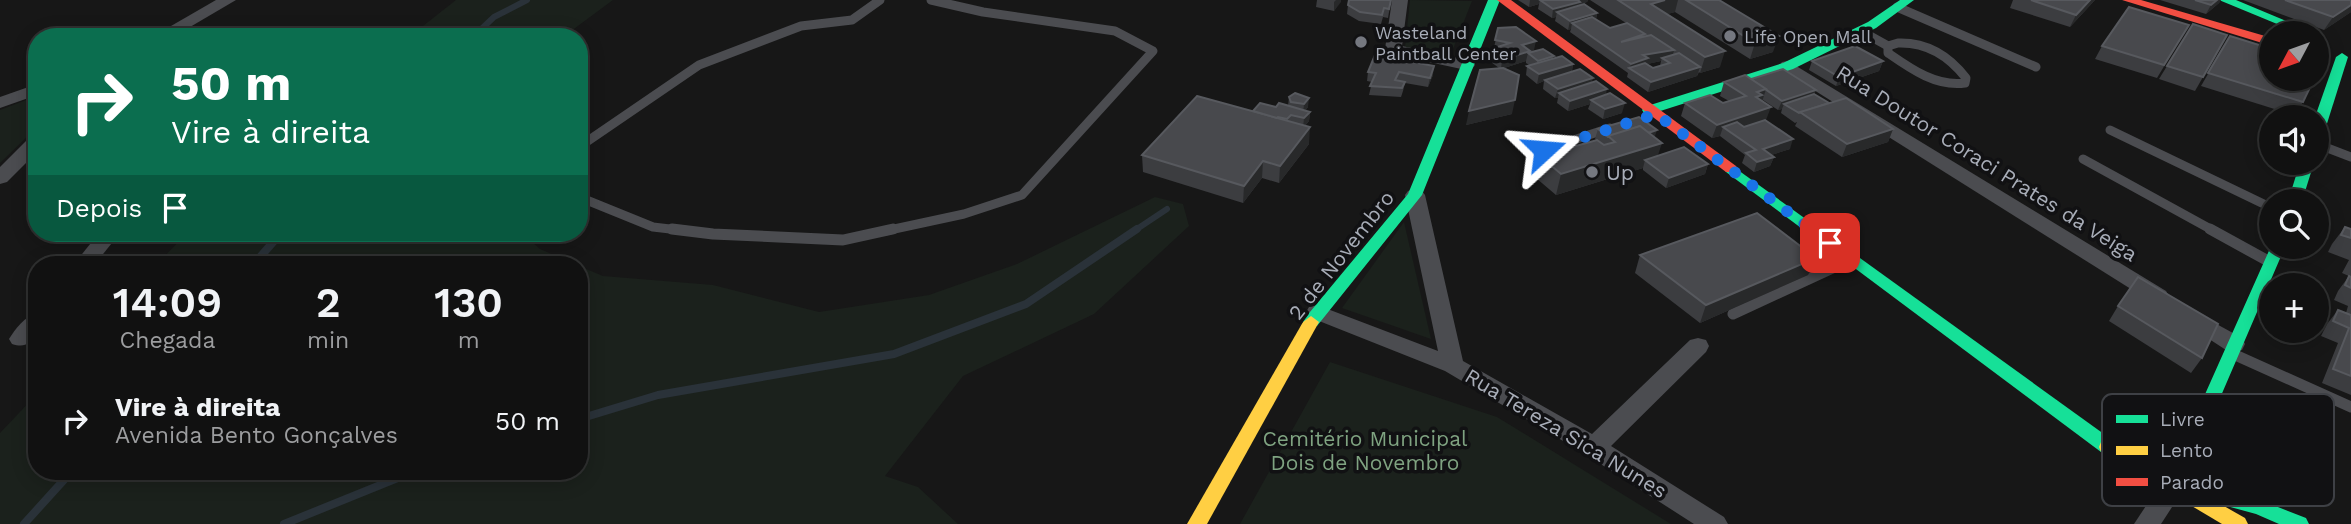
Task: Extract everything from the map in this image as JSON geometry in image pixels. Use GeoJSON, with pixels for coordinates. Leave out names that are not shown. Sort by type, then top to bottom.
{"type":"FeatureCollection","features":[{"type":"Feature","properties":{"kind":"street"},"geometry":{"type":"LineString","coordinates":[[177,28],[228,0]]}},
{"type":"Feature","properties":{"kind":"street"},"geometry":{"type":"LineString","coordinates":[[1400,0],[1393,49],[1466,65]]}},
{"type":"Feature","properties":{"kind":"street","name":"2 de Novembro"},"geometry":{"type":"LineString","coordinates":[[1196,524],[1317,312],[1415,195],[1494,0]]}},
{"type":"Feature","properties":{"kind":"street"},"geometry":{"type":"LineString","coordinates":[[1503,0],[1649,114],[1852,259],[2102,443]]}},
{"type":"Feature","properties":{"kind":"street"},"geometry":{"type":"LineString","coordinates":[[2128,0],[2259,38]]}},
{"type":"Feature","properties":{"kind":"street"},"geometry":{"type":"LineString","coordinates":[[2225,0],[2284,21]]}},
{"type":"Feature","properties":{"kind":"street"},"geometry":{"type":"LineString","coordinates":[[1649,114],[1788,66],[1861,31],[1903,4]]}},
{"type":"Feature","properties":{"kind":"street"},"geometry":{"type":"LineString","coordinates":[[2323,105],[2335,51]]}},
{"type":"Feature","properties":{"kind":"street","name":"Rua Doutor Coraci Prates da Veiga"},"geometry":{"type":"LineString","coordinates":[[1788,66],[2232,348]]}},
{"type":"Feature","properties":{"kind":"street"},"geometry":{"type":"LineString","coordinates":[[0,103],[28,92]]}},
{"type":"Feature","properties":{"kind":"street"},"geometry":{"type":"LineString","coordinates":[[0,178],[28,150]]}},
{"type":"Feature","properties":{"kind":"street","name":"Rua Tereza Sica Nunes"},"geometry":{"type":"LineString","coordinates":[[1415,195],[1453,365]]}},
{"type":"Feature","properties":{"kind":"street"},"geometry":{"type":"LineString","coordinates":[[90,256],[102,242]]}},
{"type":"Feature","properties":{"kind":"street"},"geometry":{"type":"LineString","coordinates":[[2212,394],[2271,259]]}},
{"type":"Feature","properties":{"kind":"street","name":"Rua Tereza Sica Nunes"},"geometry":{"type":"LineString","coordinates":[[1317,312],[1453,365],[1594,447],[1715,524]]}},
{"type":"Feature","properties":{"kind":"street"},"geometry":{"type":"LineString","coordinates":[[20,339],[28,330]]}},
{"type":"Feature","properties":{"kind":"street"},"geometry":{"type":"LineString","coordinates":[[1594,447],[1698,346]]}},
{"type":"Feature","properties":{"kind":"street"},"geometry":{"type":"LineString","coordinates":[[2147,524],[2159,506]]}},
{"type":"Feature","properties":{"kind":"street"},"geometry":{"type":"LineString","coordinates":[[2209,506],[2238,524]]}},
{"type":"Feature","properties":{"kind":"street"},"geometry":{"type":"LineString","coordinates":[[2253,506],[2299,524]]}},
{"type":"Feature","properties":{"kind":"lane"},"geometry":{"type":"LineString","coordinates":[[588,141],[699,65],[802,26],[852,20],[880,0]]}},
{"type":"Feature","properties":{"kind":"lane"},"geometry":{"type":"LineString","coordinates":[[588,201],[653,227],[726,235],[843,240],[964,214],[1022,195],[1153,51],[1115,31],[983,12],[931,0]]}},
{"type":"Feature","properties":{"kind":"lane"},"geometry":{"type":"LineString","coordinates":[[1903,4],[2036,67]]}},
{"type":"Feature","properties":{"kind":"lane"},"geometry":{"type":"LineString","coordinates":[[1861,31],[1888,46],[1907,42],[1924,46],[1954,64],[1966,78],[1965,83],[1955,86],[1935,80],[1894,58],[1888,53],[1888,46]]}},
{"type":"Feature","properties":{"kind":"lane"},"geometry":{"type":"LineString","coordinates":[[1544,150],[1617,126]]}},
{"type":"Feature","properties":{"kind":"lane"},"geometry":{"type":"LineString","coordinates":[[2110,130],[2259,202]]}},
{"type":"Feature","properties":{"kind":"lane"},"geometry":{"type":"LineString","coordinates":[[2329,149],[2351,158]]}},
{"type":"Feature","properties":{"kind":"lane"},"geometry":{"type":"LineString","coordinates":[[2082,159],[2270,262]]}},
{"type":"Feature","properties":{"kind":"lane"},"geometry":{"type":"LineString","coordinates":[[1733,314],[1852,259]]}},
{"type":"Feature","properties":{"kind":"lane"},"geometry":{"type":"LineString","coordinates":[[2232,348],[2325,394]]}},
{"type":"Feature","properties":{"kind":"lane"},"geometry":{"type":"LineString","coordinates":[[2334,399],[2351,407]]}},
{"type":"Feature","properties":{"kind":"green space"},"geometry":{"type":"Polygon","coordinates":[[[456,0],[613,0],[575,28],[420,28],[456,0]]]}},
{"type":"Feature","properties":{"kind":"green space"},"geometry":{"type":"Polygon","coordinates":[[[1410,0],[1472,1],[1451,54],[1405,47],[1410,0]]]}},
{"type":"Feature","properties":{"kind":"green space"},"geometry":{"type":"Polygon","coordinates":[[[28,99],[28,136],[0,163],[0,110],[28,99]]]}},
{"type":"Feature","properties":{"kind":"green space"},"geometry":{"type":"Polygon","coordinates":[[[1155,197],[1183,204],[1189,226],[1094,314],[963,376],[885,476],[918,487],[958,524],[0,524],[0,433],[28,403],[28,480],[588,480],[588,270],[603,276],[713,285],[819,312],[929,295],[1017,264],[1155,197]]]}},
{"type":"Feature","properties":{"kind":"green space"},"geometry":{"type":"Polygon","coordinates":[[[1404,222],[1431,339],[1342,308],[1404,222]]]}},
{"type":"Feature","properties":{"kind":"green space"},"geometry":{"type":"Polygon","coordinates":[[[178,242],[532,242],[540,249],[556,256],[165,256],[178,242]]]}},
{"type":"Feature","properties":{"kind":"green space","name":"Cemitério Municipal Dois de Novembro"},"geometry":{"type":"Polygon","coordinates":[[[1330,362],[1497,417],[1671,524],[1240,524],[1330,362]]]}},
{"type":"Feature","properties":{"kind":"building"},"geometry":{"type":"Polygon","coordinates":[[[1349,0],[1391,0],[1389,9],[1384,8],[1382,15],[1360,12],[1348,5],[1349,0]]]}},
{"type":"Feature","properties":{"kind":"building"},"geometry":{"type":"Polygon","coordinates":[[[1540,0],[1578,0],[1580,2],[1553,9],[1540,0]]]}},
{"type":"Feature","properties":{"kind":"building"},"geometry":{"type":"Polygon","coordinates":[[[1618,0],[1665,0],[1651,4],[1725,51],[1705,57],[1618,0]]]}},
{"type":"Feature","properties":{"kind":"building"},"geometry":{"type":"Polygon","coordinates":[[[1686,0],[1719,0],[1779,36],[1755,43],[1686,0]]]}},
{"type":"Feature","properties":{"kind":"building"},"geometry":{"type":"Polygon","coordinates":[[[2031,0],[2090,0],[2076,15],[2031,0]]]}},
{"type":"Feature","properties":{"kind":"building"},"geometry":{"type":"Polygon","coordinates":[[[2195,0],[2217,0],[2211,5],[2195,0]]]}},
{"type":"Feature","properties":{"kind":"building"},"geometry":{"type":"Polygon","coordinates":[[[2285,0],[2351,0],[2351,5],[2333,17],[2285,0]]]}},
{"type":"Feature","properties":{"kind":"building"},"geometry":{"type":"Polygon","coordinates":[[[1584,4],[1597,13],[1570,21],[1557,12],[1584,4]]]}},
{"type":"Feature","properties":{"kind":"building"},"geometry":{"type":"Polygon","coordinates":[[[2129,7],[2189,25],[2164,65],[2102,46],[2129,7]]]}},
{"type":"Feature","properties":{"kind":"building"},"geometry":{"type":"Polygon","coordinates":[[[1592,17],[1610,28],[1627,23],[1645,34],[1621,42],[1651,35],[1674,50],[1643,55],[1648,58],[1631,64],[1572,23],[1592,17]]]}},
{"type":"Feature","properties":{"kind":"building"},"geometry":{"type":"Polygon","coordinates":[[[2193,24],[2227,35],[2203,77],[2167,66],[2193,24]]]}},
{"type":"Feature","properties":{"kind":"building"},"geometry":{"type":"Polygon","coordinates":[[[1516,27],[1536,41],[1522,45],[1530,51],[1502,60],[1488,50],[1510,43],[1495,40],[1498,28],[1516,27]]]}},
{"type":"Feature","properties":{"kind":"building"},"geometry":{"type":"Polygon","coordinates":[[[2230,36],[2259,45],[2259,89],[2208,73],[2230,36]]]}},
{"type":"Feature","properties":{"kind":"building"},"geometry":{"type":"Polygon","coordinates":[[[1855,46],[1883,61],[1839,77],[1812,61],[1855,46]]]}},
{"type":"Feature","properties":{"kind":"building"},"geometry":{"type":"Polygon","coordinates":[[[1543,49],[1554,56],[1538,61],[1528,53],[1543,49]]]}},
{"type":"Feature","properties":{"kind":"building"},"geometry":{"type":"Polygon","coordinates":[[[1679,53],[1700,67],[1651,82],[1629,68],[1645,63],[1653,68],[1670,63],[1662,58],[1679,53]]]}},
{"type":"Feature","properties":{"kind":"building"},"geometry":{"type":"Polygon","coordinates":[[[1375,55],[1434,66],[1430,78],[1399,72],[1395,80],[1405,82],[1402,88],[1370,86],[1376,73],[1368,72],[1375,55]]]}},
{"type":"Feature","properties":{"kind":"building"},"geometry":{"type":"Polygon","coordinates":[[[1562,56],[1573,64],[1539,74],[1527,66],[1562,56]]]}},
{"type":"Feature","properties":{"kind":"building"},"geometry":{"type":"Polygon","coordinates":[[[1503,68],[1519,75],[1515,100],[1469,111],[1480,70],[1503,68]]]}},
{"type":"Feature","properties":{"kind":"building"},"geometry":{"type":"Polygon","coordinates":[[[1580,69],[1593,78],[1558,89],[1545,80],[1580,69]]]}},
{"type":"Feature","properties":{"kind":"building"},"geometry":{"type":"Polygon","coordinates":[[[1783,69],[1816,90],[1782,101],[1751,79],[1783,69]]]}},
{"type":"Feature","properties":{"kind":"building"},"geometry":{"type":"Polygon","coordinates":[[[1745,75],[1766,89],[1757,92],[1762,95],[1756,97],[1771,107],[1717,125],[1685,103],[1710,95],[1723,103],[1746,96],[1724,82],[1745,75]]]}},
{"type":"Feature","properties":{"kind":"building"},"geometry":{"type":"Polygon","coordinates":[[[1596,81],[1607,89],[1570,101],[1559,93],[1596,81]]]}},
{"type":"Feature","properties":{"kind":"building"},"geometry":{"type":"Polygon","coordinates":[[[2267,91],[2308,91],[2303,102],[2267,91]]]}},
{"type":"Feature","properties":{"kind":"building"},"geometry":{"type":"Polygon","coordinates":[[[1295,93],[1309,98],[1304,104],[1291,102],[1289,97],[1295,93]]]}},
{"type":"Feature","properties":{"kind":"building"},"geometry":{"type":"Polygon","coordinates":[[[1610,93],[1625,103],[1605,109],[1591,100],[1610,93]]]}},
{"type":"Feature","properties":{"kind":"building"},"geometry":{"type":"Polygon","coordinates":[[[1814,94],[1829,103],[1799,113],[1784,104],[1814,94]]]}},
{"type":"Feature","properties":{"kind":"building"},"geometry":{"type":"Polygon","coordinates":[[[1197,96],[1310,127],[1280,166],[1263,161],[1244,186],[1142,155],[1197,96]]]}},
{"type":"Feature","properties":{"kind":"building"},"geometry":{"type":"Polygon","coordinates":[[[1846,98],[1893,129],[1847,144],[1800,112],[1846,98]]]}},
{"type":"Feature","properties":{"kind":"building"},"geometry":{"type":"Polygon","coordinates":[[[1260,103],[1276,107],[1279,103],[1310,112],[1304,118],[1291,115],[1287,119],[1277,118],[1253,111],[1260,103]]]}},
{"type":"Feature","properties":{"kind":"building"},"geometry":{"type":"Polygon","coordinates":[[[1639,117],[1657,130],[1648,133],[1640,126],[1608,137],[1598,129],[1639,117]]]}},
{"type":"Feature","properties":{"kind":"building"},"geometry":{"type":"Polygon","coordinates":[[[1765,120],[1793,139],[1763,149],[1774,157],[1757,162],[1746,153],[1756,150],[1723,127],[1737,122],[1744,127],[1765,120]]]}},
{"type":"Feature","properties":{"kind":"building"},"geometry":{"type":"Polygon","coordinates":[[[1640,126],[1662,143],[1561,174],[1540,156],[1597,140],[1604,145],[1615,142],[1608,136],[1640,126]]]}},
{"type":"Feature","properties":{"kind":"building"},"geometry":{"type":"Polygon","coordinates":[[[1684,147],[1708,164],[1669,178],[1645,160],[1684,147]]]}},
{"type":"Feature","properties":{"kind":"building"},"geometry":{"type":"Polygon","coordinates":[[[1757,213],[1816,258],[1706,305],[1640,255],[1757,213]]]}},
{"type":"Feature","properties":{"kind":"building"},"geometry":{"type":"Polygon","coordinates":[[[2345,227],[2351,229],[2351,238],[2341,235],[2345,227]]]}},
{"type":"Feature","properties":{"kind":"building"},"geometry":{"type":"Polygon","coordinates":[[[2349,276],[2351,277],[2351,288],[2345,285],[2349,276]]]}},
{"type":"Feature","properties":{"kind":"building"},"geometry":{"type":"Polygon","coordinates":[[[2138,277],[2218,324],[2202,358],[2118,306],[2138,277]]]}},
{"type":"Feature","properties":{"kind":"building"},"geometry":{"type":"Polygon","coordinates":[[[2338,310],[2351,315],[2351,376],[2333,369],[2349,328],[2333,321],[2338,310]]]}},
{"type":"Feature","properties":{"kind":"waterway"},"geometry":{"type":"LineString","coordinates":[[482,28],[494,17],[527,0]]}},
{"type":"Feature","properties":{"kind":"waterway"},"geometry":{"type":"LineString","coordinates":[[1137,229],[1167,209]]}},
{"type":"Feature","properties":{"kind":"waterway"},"geometry":{"type":"LineString","coordinates":[[588,416],[658,395],[894,354],[1026,304],[1137,229]]}},
{"type":"Feature","properties":{"kind":"waterway"},"geometry":{"type":"LineString","coordinates":[[261,256],[273,242]]}},
{"type":"Feature","properties":{"kind":"waterway"},"geometry":{"type":"LineString","coordinates":[[24,524],[64,480]]}},
{"type":"Feature","properties":{"kind":"waterway"},"geometry":{"type":"LineString","coordinates":[[284,524],[393,480]]}},
{"type":"Feature","properties":{"kind":"traffic: fast"},"geometry":{"type":"LineString","coordinates":[[1311,322],[1415,195],[1494,0]]}},
{"type":"Feature","properties":{"kind":"traffic: fast"},"geometry":{"type":"LineString","coordinates":[[1649,110],[1788,66],[1872,25],[1908,0]]}},
{"type":"Feature","properties":{"kind":"traffic: fast"},"geometry":{"type":"LineString","coordinates":[[2225,0],[2278,21]]}},
{"type":"Feature","properties":{"kind":"traffic: fast"},"geometry":{"type":"LineString","coordinates":[[2326,105],[2342,57]]}},
{"type":"Feature","properties":{"kind":"traffic: fast"},"geometry":{"type":"LineString","coordinates":[[1731,169],[2102,443]]}},
{"type":"Feature","properties":{"kind":"traffic: fast"},"geometry":{"type":"LineString","coordinates":[[2299,189],[2303,175]]}},
{"type":"Feature","properties":{"kind":"traffic: fast"},"geometry":{"type":"LineString","coordinates":[[2213,394],[2272,259]]}},
{"type":"Feature","properties":{"kind":"traffic: fast"},"geometry":{"type":"LineString","coordinates":[[2253,506],[2299,524]]}},
{"type":"Feature","properties":{"kind":"traffic: slow"},"geometry":{"type":"LineString","coordinates":[[1197,524],[1311,322]]}},
{"type":"Feature","properties":{"kind":"traffic: slow"},"geometry":{"type":"LineString","coordinates":[[2208,506],[2238,524]]}},
{"type":"Feature","properties":{"kind":"traffic: jam"},"geometry":{"type":"LineString","coordinates":[[1503,0],[1731,169]]}},
{"type":"Feature","properties":{"kind":"traffic: jam"},"geometry":{"type":"LineString","coordinates":[[2128,0],[2259,38]]}},
{"type":"Feature","properties":{"kind":"place","name":"Life Open Mall"},"geometry":{"type":"Point","coordinates":[1730,36]}},
{"type":"Feature","properties":{"kind":"place","name":"Wasteland Paintball Center"},"geometry":{"type":"Point","coordinates":[1361,42]}},
{"type":"Feature","properties":{"kind":"place","name":"Up"},"geometry":{"type":"Point","coordinates":[1592,172]}},
{"type":"Feature","properties":{"kind":"route"},"geometry":{"type":"LineString","coordinates":[[1544,150],[1656,114],[1830,243]]}}]}
